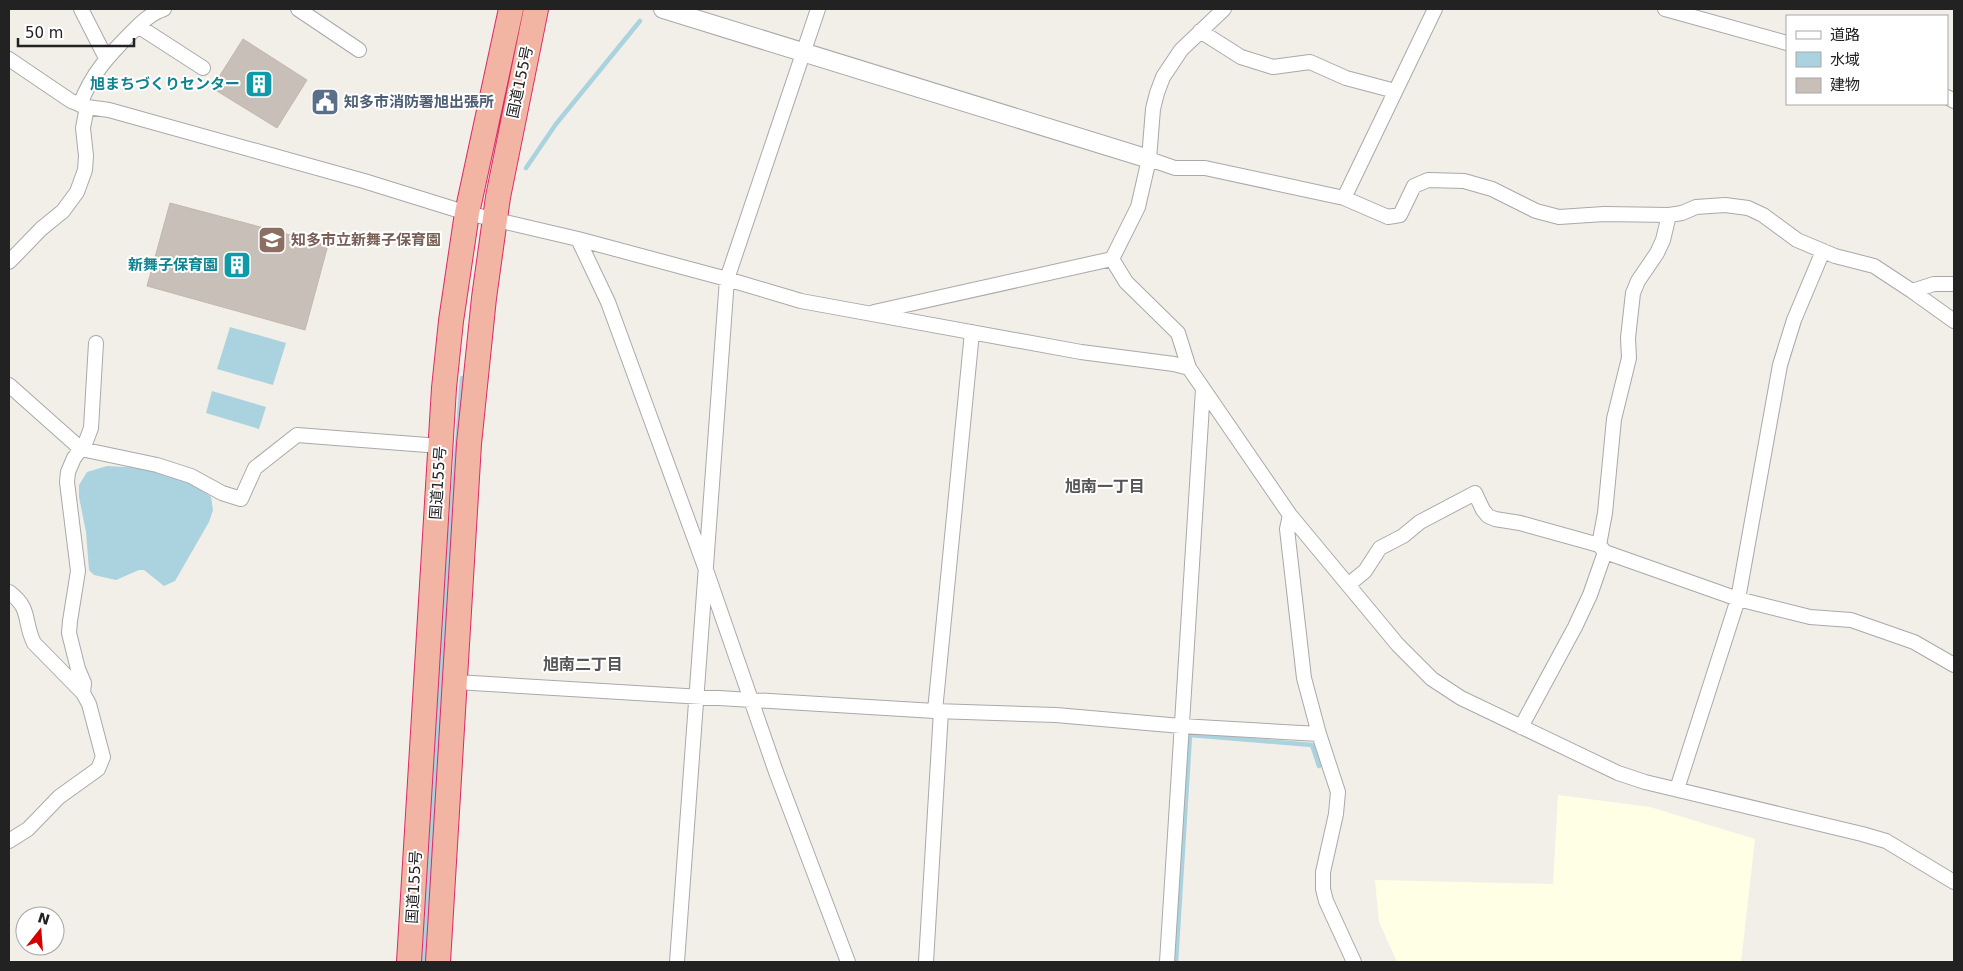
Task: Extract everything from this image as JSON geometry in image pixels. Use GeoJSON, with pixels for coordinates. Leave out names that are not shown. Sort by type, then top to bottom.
{"type":"FeatureCollection","features":[{"type":"Feature","properties":{"kind":"highway","name":"国道155号"},"geometry":{"type":"LineString","coordinates":[[409,962],[440,446],[451,321],[467,213],[511,9]]}},
{"type":"Feature","properties":{"kind":"highway","name":"国道155号"},"geometry":{"type":"LineString","coordinates":[[438,962],[469,444],[484,298],[509,136],[536,9]]}},
{"type":"Feature","properties":{"kind":"street"},"geometry":{"type":"LineString","coordinates":[[81,9],[106,58]]}},
{"type":"Feature","properties":{"kind":"street"},"geometry":{"type":"LineString","coordinates":[[9,262],[41,229],[63,211],[77,192],[85,170],[86,156],[83,128],[86,89],[106,58],[138,26],[157,11],[164,9]]}},
{"type":"Feature","properties":{"kind":"street"},"geometry":{"type":"LineString","coordinates":[[298,9],[359,50]]}},
{"type":"Feature","properties":{"kind":"street"},"geometry":{"type":"LineString","coordinates":[[663,9],[1174,168],[1206,168],[1344,198],[1388,217],[1400,215],[1414,186],[1428,180],[1464,181],[1492,189],[1536,211],[1559,216],[1612,214],[1669,215],[1682,213],[1696,207],[1724,205],[1748,208],[1763,215],[1797,240],[1823,251],[1874,266],[1912,290],[1954,322]]}},
{"type":"Feature","properties":{"kind":"street"},"geometry":{"type":"LineString","coordinates":[[677,962],[727,279],[818,9]]}},
{"type":"Feature","properties":{"kind":"street"},"geometry":{"type":"LineString","coordinates":[[1112,259],[1138,207],[1149,159],[1156,93],[1163,77],[1181,50],[1224,9]]}},
{"type":"Feature","properties":{"kind":"street"},"geometry":{"type":"LineString","coordinates":[[1344,198],[1435,9]]}},
{"type":"Feature","properties":{"kind":"street"},"geometry":{"type":"LineString","coordinates":[[1665,9],[1786,43]]}},
{"type":"Feature","properties":{"kind":"street"},"geometry":{"type":"LineString","coordinates":[[138,26],[203,68]]}},
{"type":"Feature","properties":{"kind":"street"},"geometry":{"type":"LineString","coordinates":[[1200,31],[1241,57],[1273,67],[1310,62],[1346,78],[1395,91]]}},
{"type":"Feature","properties":{"kind":"street"},"geometry":{"type":"LineString","coordinates":[[9,59],[72,101],[84,106],[109,110],[364,181],[467,213],[578,239],[801,301],[1081,352],[1174,364],[1189,368]]}},
{"type":"Feature","properties":{"kind":"street"},"geometry":{"type":"LineString","coordinates":[[1521,727],[1575,627],[1590,595],[1602,548],[1614,419],[1629,358],[1628,338],[1633,294],[1638,282],[1658,253],[1669,215]]}},
{"type":"Feature","properties":{"kind":"street"},"geometry":{"type":"LineString","coordinates":[[578,239],[608,302],[705,567],[776,772],[848,962]]}},
{"type":"Feature","properties":{"kind":"street"},"geometry":{"type":"LineString","coordinates":[[1677,789],[1738,599],[1780,365],[1794,320],[1823,251]]}},
{"type":"Feature","properties":{"kind":"street"},"geometry":{"type":"LineString","coordinates":[[869,314],[1112,259]]}},
{"type":"Feature","properties":{"kind":"street"},"geometry":{"type":"LineString","coordinates":[[1112,259],[1126,282],[1178,332],[1189,368],[1290,515],[1398,645],[1432,680],[1462,698],[1618,773],[1886,841],[1954,882]]}},
{"type":"Feature","properties":{"kind":"street"},"geometry":{"type":"LineString","coordinates":[[1912,290],[1934,284],[1954,284]]}},
{"type":"Feature","properties":{"kind":"street"},"geometry":{"type":"LineString","coordinates":[[926,962],[938,711],[972,332]]}},
{"type":"Feature","properties":{"kind":"street"},"geometry":{"type":"LineString","coordinates":[[82,693],[84,684],[78,669],[69,633],[78,570],[67,482],[68,472],[74,458],[85,444],[91,428],[96,343]]}},
{"type":"Feature","properties":{"kind":"street"},"geometry":{"type":"LineString","coordinates":[[9,385],[81,449],[158,465],[191,476],[222,493],[241,499],[255,468],[297,435],[440,446]]}},
{"type":"Feature","properties":{"kind":"street"},"geometry":{"type":"LineString","coordinates":[[1167,962],[1203,388]]}},
{"type":"Feature","properties":{"kind":"street"},"geometry":{"type":"LineString","coordinates":[[1348,585],[1365,571],[1380,548],[1403,536],[1420,522],[1475,493],[1483,510],[1488,516],[1496,519],[1520,523],[1602,548],[1738,599],[1810,618],[1851,620],[1914,642],[1954,665]]}},
{"type":"Feature","properties":{"kind":"street"},"geometry":{"type":"LineString","coordinates":[[1290,515],[1287,529],[1304,678],[1319,734],[1338,792],[1336,814],[1323,872],[1323,889],[1326,901],[1354,962]]}},
{"type":"Feature","properties":{"kind":"street"},"geometry":{"type":"LineString","coordinates":[[9,592],[24,607],[29,633],[34,642],[82,693],[89,704],[102,752],[102,761],[98,768],[59,797],[28,829],[9,841]]}},
{"type":"Feature","properties":{"kind":"street"},"geometry":{"type":"LineString","coordinates":[[456,682],[938,711],[1056,715],[1182,726],[1319,734]]}},
{"type":"Feature","properties":{"kind":"shaded area"},"geometry":{"type":"Polygon","coordinates":[[[1558,795],[1650,807],[1755,839],[1741,962],[1397,962],[1379,922],[1375,880],[1553,884],[1558,795]]]}},
{"type":"Feature","properties":{"kind":"water"},"geometry":{"type":"Polygon","coordinates":[[[230,327],[286,343],[273,385],[217,369],[230,327]]]}},
{"type":"Feature","properties":{"kind":"water"},"geometry":{"type":"Polygon","coordinates":[[[212,391],[266,407],[259,429],[206,413],[212,391]]]}},
{"type":"Feature","properties":{"kind":"water"},"geometry":{"type":"Polygon","coordinates":[[[107,466],[144,468],[196,485],[211,497],[213,510],[209,522],[175,581],[164,586],[144,570],[139,570],[116,580],[94,575],[89,570],[79,485],[87,472],[107,466]]]}},
{"type":"Feature","properties":{"kind":"building","name":"旭まちづくりセンター"},"geometry":{"type":"Polygon","coordinates":[[[243,39],[307,80],[277,128],[212,88],[243,39]]]}},
{"type":"Feature","properties":{"kind":"building","name":"新舞子保育園"},"geometry":{"type":"Polygon","coordinates":[[[170,203],[328,245],[305,330],[147,286],[170,203]]]}},
{"type":"Feature","properties":{"kind":"waterway"},"geometry":{"type":"LineString","coordinates":[[526,168],[556,124],[640,21]]}},
{"type":"Feature","properties":{"kind":"waterway"},"geometry":{"type":"LineString","coordinates":[[424,962],[446,586],[462,378]]}},
{"type":"Feature","properties":{"kind":"waterway"},"geometry":{"type":"LineString","coordinates":[[1176,962],[1190,735],[1312,745],[1319,766]]}},
{"type":"Feature","properties":{"kind":"place","name":"旭まちづくりセンター"},"geometry":{"type":"Point","coordinates":[259,84]}},
{"type":"Feature","properties":{"kind":"place","name":"知多市消防署旭出張所"},"geometry":{"type":"Point","coordinates":[325,102]}},
{"type":"Feature","properties":{"kind":"place","name":"知多市立新舞子保育園"},"geometry":{"type":"Point","coordinates":[272,240]}},
{"type":"Feature","properties":{"kind":"place","name":"新舞子保育園"},"geometry":{"type":"Point","coordinates":[237,265]}},
{"type":"Feature","properties":{"kind":"district","name":"旭南一丁目"},"geometry":{"type":"Point","coordinates":[1105,486]}},
{"type":"Feature","properties":{"kind":"district","name":"旭南二丁目"},"geometry":{"type":"Point","coordinates":[583,664]}}]}
